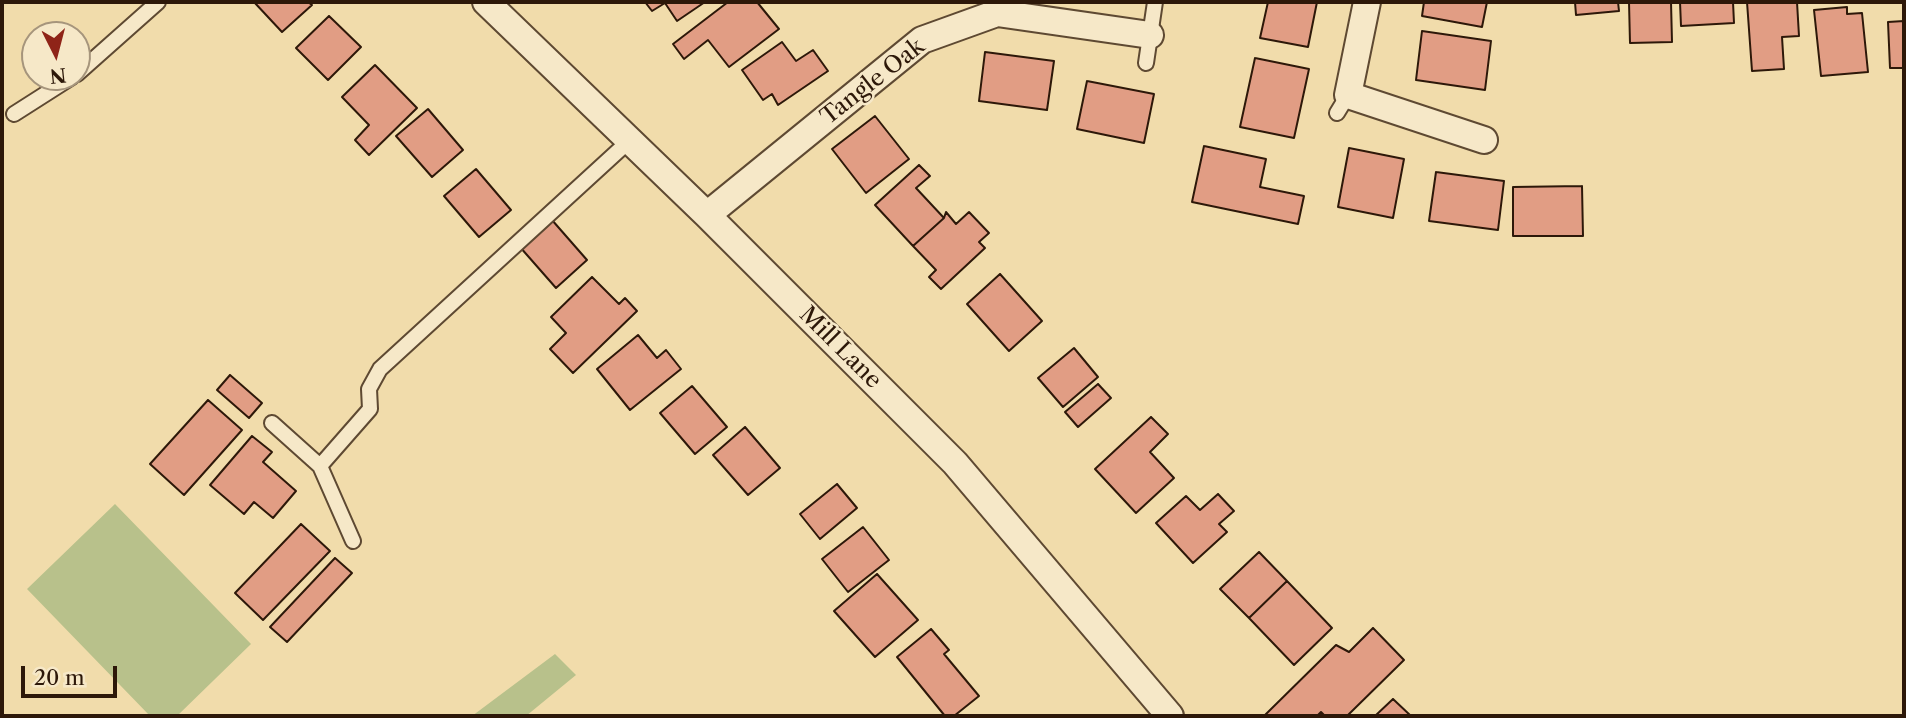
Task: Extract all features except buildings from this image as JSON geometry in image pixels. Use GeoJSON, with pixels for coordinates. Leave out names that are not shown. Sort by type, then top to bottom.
{"type":"FeatureCollection","features":[{"type":"Feature","properties":{"kind":"street","name":"Mill Lane"},"geometry":{"type":"LineString","coordinates":[[486,2],[707,215],[955,463],[1170,716]]}},
{"type":"Feature","properties":{"kind":"street"},"geometry":{"type":"LineString","coordinates":[[1367,2],[1343,104],[1484,140]]}},
{"type":"Feature","properties":{"kind":"street","name":"Tangle Oak"},"geometry":{"type":"LineString","coordinates":[[707,215],[922,40],[997,13],[1150,35]]}},
{"type":"Feature","properties":{"kind":"lane"},"geometry":{"type":"LineString","coordinates":[[91,62],[158,2]]}},
{"type":"Feature","properties":{"kind":"lane"},"geometry":{"type":"LineString","coordinates":[[1146,63],[1155,2]]}},
{"type":"Feature","properties":{"kind":"lane"},"geometry":{"type":"LineString","coordinates":[[14,114],[50,91]]}},
{"type":"Feature","properties":{"kind":"lane"},"geometry":{"type":"LineString","coordinates":[[320,466],[370,409],[369,389],[380,369],[629,141]]}},
{"type":"Feature","properties":{"kind":"lane"},"geometry":{"type":"LineString","coordinates":[[272,423],[320,466],[353,541]]}},
{"type":"Feature","properties":{"kind":"green space"},"geometry":{"type":"Polygon","coordinates":[[[115,504],[251,644],[177,716],[150,716],[27,589],[115,504]]]}},
{"type":"Feature","properties":{"kind":"green space"},"geometry":{"type":"Polygon","coordinates":[[[555,654],[576,675],[526,716],[472,716],[555,654]]]}}]}
